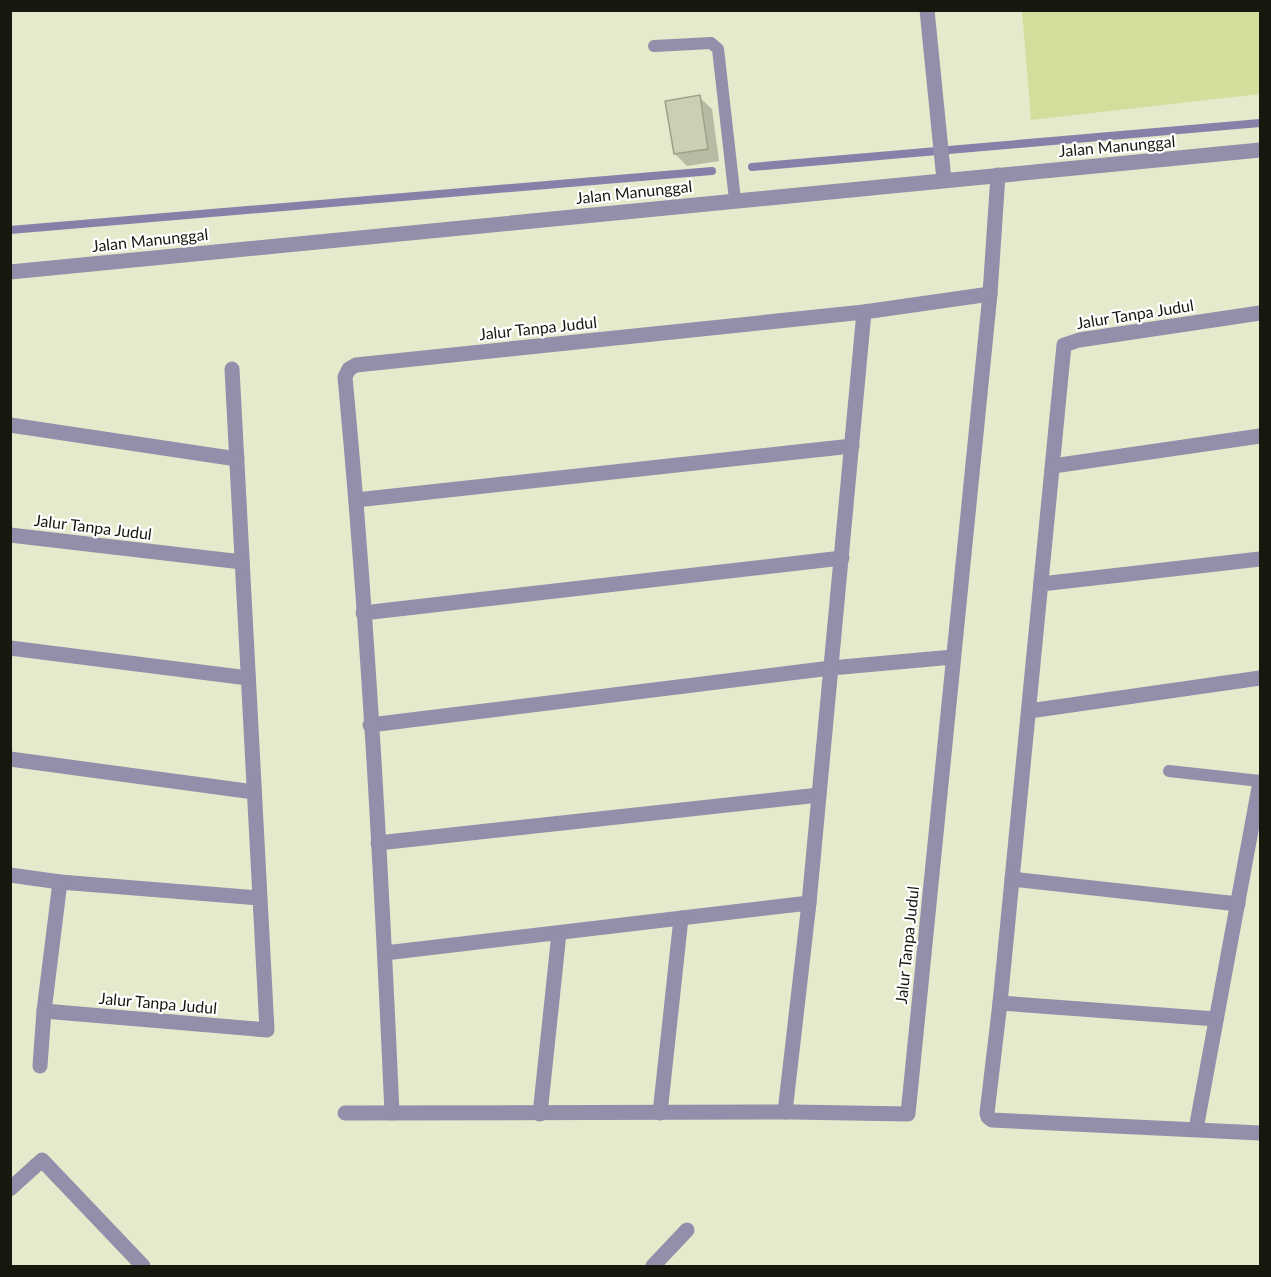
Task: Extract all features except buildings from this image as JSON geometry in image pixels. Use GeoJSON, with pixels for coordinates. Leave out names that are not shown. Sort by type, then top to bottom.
{"type":"FeatureCollection","features":[{"type":"Feature","properties":{"kind":"street"},"geometry":{"type":"LineString","coordinates":[[927,10],[944,180]]}},
{"type":"Feature","properties":{"kind":"street","name":"Jalan Manunggal"},"geometry":{"type":"LineString","coordinates":[[10,272],[1260,150]]}},
{"type":"Feature","properties":{"kind":"street","name":"Jalur Tanpa Judul"},"geometry":{"type":"LineString","coordinates":[[345,1113],[908,1114],[990,294],[998,175]]}},
{"type":"Feature","properties":{"kind":"street","name":"Jalur Tanpa Judul"},"geometry":{"type":"LineString","coordinates":[[392,1113],[385,953],[357,500],[345,377],[349,369],[356,365],[864,312],[990,294]]}},
{"type":"Feature","properties":{"kind":"street"},"geometry":{"type":"LineString","coordinates":[[785,1112],[809,903],[864,312]]}},
{"type":"Feature","properties":{"kind":"street","name":"Jalur Tanpa Judul"},"geometry":{"type":"LineString","coordinates":[[1260,313],[1066,343],[1064,348],[1000,1003],[987,1113],[989,1119],[1260,1133]]}},
{"type":"Feature","properties":{"kind":"street","name":"Jalur Tanpa Judul"},"geometry":{"type":"LineString","coordinates":[[44,1011],[267,1030],[232,369]]}},
{"type":"Feature","properties":{"kind":"street"},"geometry":{"type":"LineString","coordinates":[[10,425],[237,459]]}},
{"type":"Feature","properties":{"kind":"street"},"geometry":{"type":"LineString","coordinates":[[1053,466],[1260,436]]}},
{"type":"Feature","properties":{"kind":"street"},"geometry":{"type":"LineString","coordinates":[[357,500],[852,446]]}},
{"type":"Feature","properties":{"kind":"street","name":"Jalur Tanpa Judul"},"geometry":{"type":"LineString","coordinates":[[10,536],[242,562]]}},
{"type":"Feature","properties":{"kind":"street"},"geometry":{"type":"LineString","coordinates":[[363,613],[842,558]]}},
{"type":"Feature","properties":{"kind":"street"},"geometry":{"type":"LineString","coordinates":[[1041,584],[1260,559]]}},
{"type":"Feature","properties":{"kind":"street"},"geometry":{"type":"LineString","coordinates":[[10,648],[248,678]]}},
{"type":"Feature","properties":{"kind":"street"},"geometry":{"type":"LineString","coordinates":[[370,725],[831,668],[953,657]]}},
{"type":"Feature","properties":{"kind":"street"},"geometry":{"type":"LineString","coordinates":[[1029,711],[1260,678]]}},
{"type":"Feature","properties":{"kind":"street"},"geometry":{"type":"LineString","coordinates":[[10,759],[254,792]]}},
{"type":"Feature","properties":{"kind":"street"},"geometry":{"type":"LineString","coordinates":[[1196,1129],[1260,782]]}},
{"type":"Feature","properties":{"kind":"street"},"geometry":{"type":"LineString","coordinates":[[378,843],[819,795]]}},
{"type":"Feature","properties":{"kind":"street"},"geometry":{"type":"LineString","coordinates":[[10,875],[60,882],[260,898]]}},
{"type":"Feature","properties":{"kind":"street"},"geometry":{"type":"LineString","coordinates":[[1012,879],[1238,904]]}},
{"type":"Feature","properties":{"kind":"street"},"geometry":{"type":"LineString","coordinates":[[40,1066],[44,1011],[60,882]]}},
{"type":"Feature","properties":{"kind":"street"},"geometry":{"type":"LineString","coordinates":[[385,953],[809,903]]}},
{"type":"Feature","properties":{"kind":"street"},"geometry":{"type":"LineString","coordinates":[[660,1113],[681,918]]}},
{"type":"Feature","properties":{"kind":"street"},"geometry":{"type":"LineString","coordinates":[[540,1114],[559,933]]}},
{"type":"Feature","properties":{"kind":"street"},"geometry":{"type":"LineString","coordinates":[[1000,1003],[1216,1019]]}},
{"type":"Feature","properties":{"kind":"street"},"geometry":{"type":"LineString","coordinates":[[10,1189],[42,1160],[143,1266]]}},
{"type":"Feature","properties":{"kind":"street"},"geometry":{"type":"LineString","coordinates":[[653,1266],[687,1230]]}},
{"type":"Feature","properties":{"kind":"lane"},"geometry":{"type":"LineString","coordinates":[[654,46],[711,43],[718,49],[735,200]]}},
{"type":"Feature","properties":{"kind":"lane"},"geometry":{"type":"LineString","coordinates":[[1169,771],[1260,782]]}},
{"type":"Feature","properties":{"kind":"green space"},"geometry":{"type":"Polygon","coordinates":[[[1022,11],[1260,11],[1260,94],[1031,120],[1022,11]]]}},
{"type":"Feature","properties":{"kind":"waterway"},"geometry":{"type":"LineString","coordinates":[[752,167],[1260,123]]}},
{"type":"Feature","properties":{"kind":"waterway"},"geometry":{"type":"LineString","coordinates":[[10,230],[712,171]]}}]}
